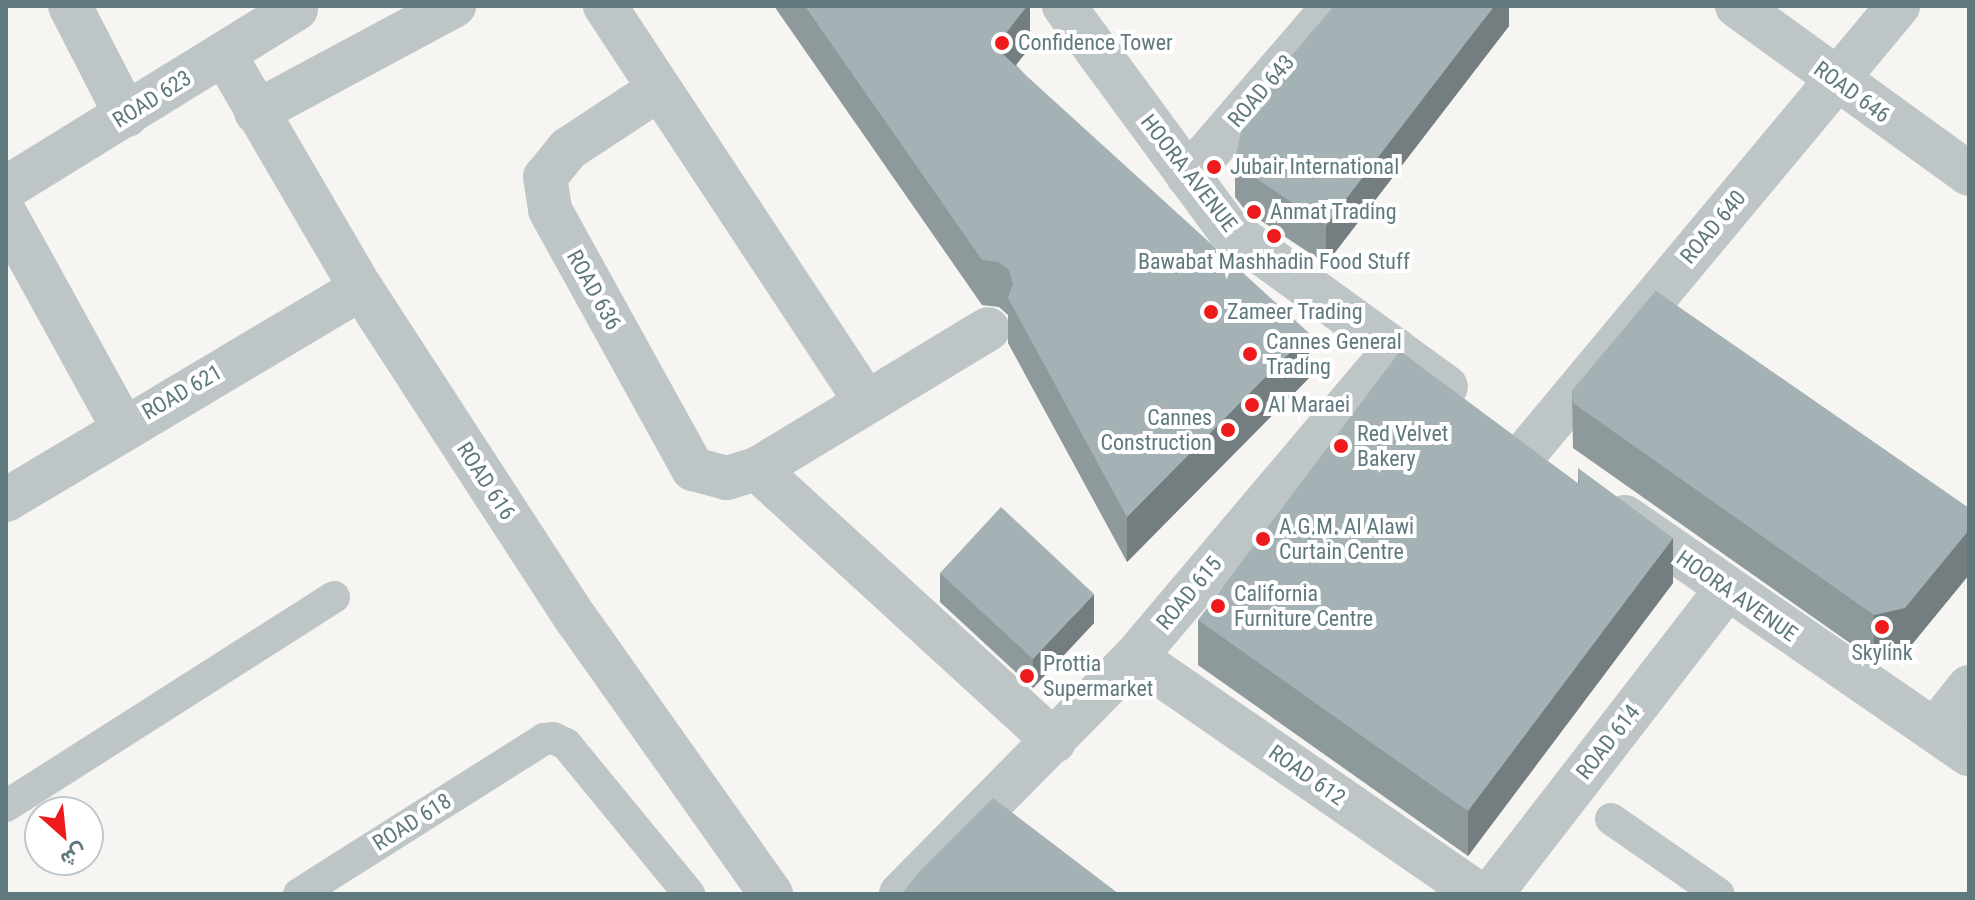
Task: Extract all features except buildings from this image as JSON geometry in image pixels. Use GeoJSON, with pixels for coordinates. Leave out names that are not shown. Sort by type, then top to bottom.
{"type":"FeatureCollection","features":[{"type":"Feature","properties":{"kind":"street"},"geometry":{"type":"LineString","coordinates":[[70,6],[126,115]]}},
{"type":"Feature","properties":{"kind":"street"},"geometry":{"type":"LineString","coordinates":[[256,112],[333,68],[454,6]]}},
{"type":"Feature","properties":{"kind":"street"},"geometry":{"type":"LineString","coordinates":[[605,6],[866,402]]}},
{"type":"Feature","properties":{"kind":"street","name":"HOORA AVENUE"},"geometry":{"type":"LineString","coordinates":[[1064,6],[1228,229],[1726,590],[1952,742]]}},
{"type":"Feature","properties":{"kind":"street","name":"ROAD 643"},"geometry":{"type":"LineString","coordinates":[[1188,176],[1334,6]]}},
{"type":"Feature","properties":{"kind":"street","name":"ROAD 646"},"geometry":{"type":"LineString","coordinates":[[1737,6],[1835,81],[1969,174]]}},
{"type":"Feature","properties":{"kind":"street","name":"ROAD 640"},"geometry":{"type":"LineString","coordinates":[[1529,449],[1898,6]]}},
{"type":"Feature","properties":{"kind":"street"},"geometry":{"type":"LineString","coordinates":[[296,7],[333,68]]}},
{"type":"Feature","properties":{"kind":"street","name":"ROAD 623"},"geometry":{"type":"LineString","coordinates":[[6,188],[296,7]]}},
{"type":"Feature","properties":{"kind":"street","name":"ROAD 616"},"geometry":{"type":"LineString","coordinates":[[224,54],[361,288],[577,620],[771,894]]}},
{"type":"Feature","properties":{"kind":"street","name":"ROAD 636"},"geometry":{"type":"LineString","coordinates":[[659,89],[568,149],[545,177],[550,210],[693,469],[727,478],[757,469],[988,329]]}},
{"type":"Feature","properties":{"kind":"street"},"geometry":{"type":"LineString","coordinates":[[6,215],[122,426]]}},
{"type":"Feature","properties":{"kind":"street","name":"ROAD 621"},"geometry":{"type":"LineString","coordinates":[[6,500],[122,426],[361,288]]}},
{"type":"Feature","properties":{"kind":"street","name":"ROAD 615"},"geometry":{"type":"LineString","coordinates":[[901,894],[1135,657],[1395,349]]}},
{"type":"Feature","properties":{"kind":"street"},"geometry":{"type":"LineString","coordinates":[[757,469],[1054,741]]}},
{"type":"Feature","properties":{"kind":"street","name":"ROAD 614"},"geometry":{"type":"LineString","coordinates":[[1491,894],[1726,590]]}},
{"type":"Feature","properties":{"kind":"street","name":"ROAD 612"},"geometry":{"type":"LineString","coordinates":[[1135,657],[1479,894]]}},
{"type":"Feature","properties":{"kind":"street"},"geometry":{"type":"LineString","coordinates":[[1952,742],[1969,687]]}},
{"type":"Feature","properties":{"kind":"lane"},"geometry":{"type":"LineString","coordinates":[[6,806],[334,597]]}},
{"type":"Feature","properties":{"kind":"lane","name":"ROAD 618"},"geometry":{"type":"LineString","coordinates":[[299,894],[544,739],[566,744],[689,894]]}},
{"type":"Feature","properties":{"kind":"lane"},"geometry":{"type":"LineString","coordinates":[[1611,819],[1719,894]]}},
{"type":"Feature","properties":{"kind":"place","name":"Confidence Tower"},"geometry":{"type":"Point","coordinates":[1002,43]}},
{"type":"Feature","properties":{"kind":"place","name":"Jubair International"},"geometry":{"type":"Point","coordinates":[1214,167]}},
{"type":"Feature","properties":{"kind":"place","name":"Anmat Trading"},"geometry":{"type":"Point","coordinates":[1254,212]}},
{"type":"Feature","properties":{"kind":"place","name":"Bawabat Mashhadin Food Stuff"},"geometry":{"type":"Point","coordinates":[1274,236]}},
{"type":"Feature","properties":{"kind":"place","name":"Zameer Trading"},"geometry":{"type":"Point","coordinates":[1211,312]}},
{"type":"Feature","properties":{"kind":"place","name":"Cannes General Trading"},"geometry":{"type":"Point","coordinates":[1250,354]}},
{"type":"Feature","properties":{"kind":"place","name":"Al Maraei"},"geometry":{"type":"Point","coordinates":[1252,405]}},
{"type":"Feature","properties":{"kind":"place","name":"Cannes Construction"},"geometry":{"type":"Point","coordinates":[1228,430]}},
{"type":"Feature","properties":{"kind":"place","name":"Red Velvet Bakery"},"geometry":{"type":"Point","coordinates":[1341,446]}},
{"type":"Feature","properties":{"kind":"place","name":"A.G.M. Al Alawi Curtain Centre"},"geometry":{"type":"Point","coordinates":[1263,539]}},
{"type":"Feature","properties":{"kind":"place","name":"California Furniture Centre"},"geometry":{"type":"Point","coordinates":[1218,606]}},
{"type":"Feature","properties":{"kind":"place","name":"Skylink"},"geometry":{"type":"Point","coordinates":[1882,627]}},
{"type":"Feature","properties":{"kind":"place","name":"Prottia Supermarket"},"geometry":{"type":"Point","coordinates":[1027,676]}}]}
